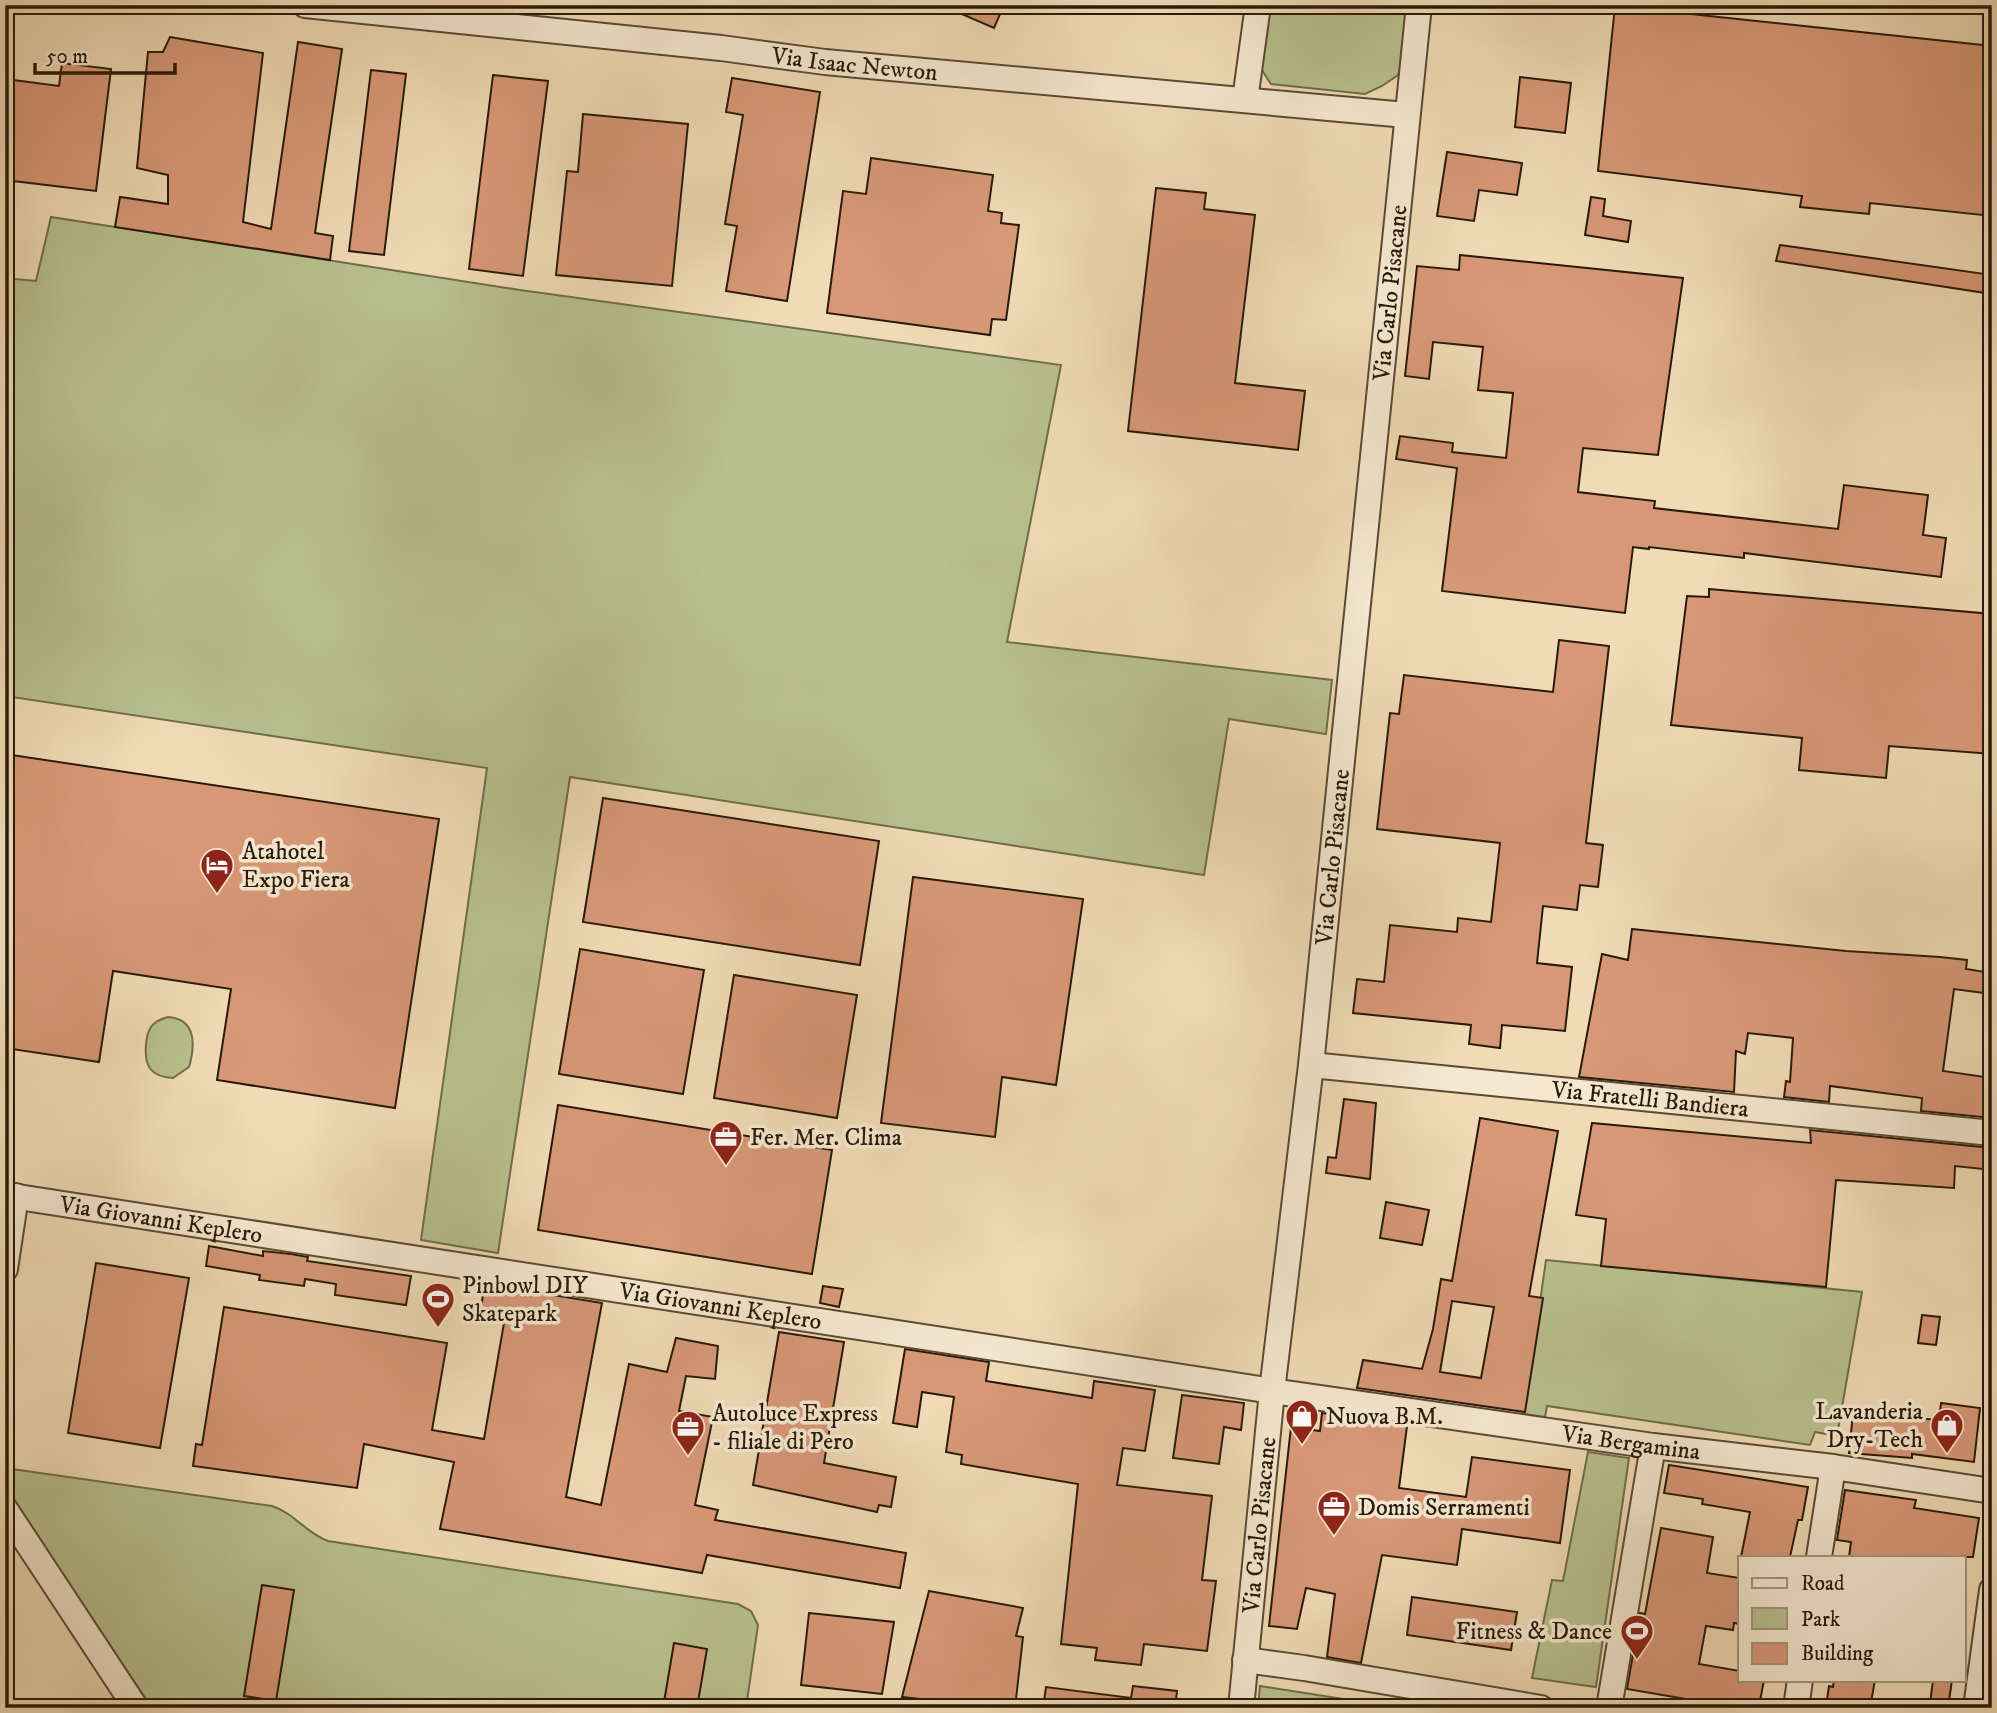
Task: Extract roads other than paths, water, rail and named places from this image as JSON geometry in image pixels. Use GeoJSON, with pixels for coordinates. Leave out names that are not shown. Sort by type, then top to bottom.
{"type":"FeatureCollection","features":[{"type":"Feature","properties":{"kind":"street","name":"Via Isaac Newton"},"geometry":{"type":"LineString","coordinates":[[305,5],[721,48],[825,62],[1406,114]]}},
{"type":"Feature","properties":{"kind":"street"},"geometry":{"type":"LineString","coordinates":[[1244,100],[1258,5]]}},
{"type":"Feature","properties":{"kind":"street","name":"Via Carlo Pisacane"},"geometry":{"type":"LineString","coordinates":[[1241,1708],[1272,1391],[1311,1065],[1419,5]]}},
{"type":"Feature","properties":{"kind":"street","name":"Via Fratelli Bandiera"},"geometry":{"type":"LineString","coordinates":[[1311,1065],[1992,1133]]}},
{"type":"Feature","properties":{"kind":"street"},"geometry":{"type":"LineString","coordinates":[[5,1269],[11,1195]]}},
{"type":"Feature","properties":{"kind":"street","name":"Via Giovanni Keplero"},"geometry":{"type":"LineString","coordinates":[[11,1195],[1272,1391]]}},
{"type":"Feature","properties":{"kind":"street","name":"Via Bergamina"},"geometry":{"type":"LineString","coordinates":[[1272,1391],[1653,1446],[1833,1467],[1992,1490]]}},
{"type":"Feature","properties":{"kind":"street"},"geometry":{"type":"LineString","coordinates":[[1609,1708],[1653,1446]]}},
{"type":"Feature","properties":{"kind":"street"},"geometry":{"type":"LineString","coordinates":[[1819,1556],[1833,1467]]}},
{"type":"Feature","properties":{"kind":"street"},"geometry":{"type":"LineString","coordinates":[[5,1509],[136,1708]]}},
{"type":"Feature","properties":{"kind":"street"},"geometry":{"type":"LineString","coordinates":[[1976,1708],[1988,1639],[1992,1590]]}},
{"type":"Feature","properties":{"kind":"street"},"geometry":{"type":"LineString","coordinates":[[1245,1660],[1541,1708]]}},
{"type":"Feature","properties":{"kind":"street"},"geometry":{"type":"LineString","coordinates":[[1796,1708],[1800,1682]]}},
{"type":"Feature","properties":{"kind":"place","name":"Atahotel Expo Fiera"},"geometry":{"type":"Point","coordinates":[217,895]}},
{"type":"Feature","properties":{"kind":"place","name":"Fer. Mer. Clima"},"geometry":{"type":"Point","coordinates":[726,1167]}},
{"type":"Feature","properties":{"kind":"place","name":"Pinbowl DIY Skatepark"},"geometry":{"type":"Point","coordinates":[438,1329]}},
{"type":"Feature","properties":{"kind":"place","name":"Nuova B.M."},"geometry":{"type":"Point","coordinates":[1302,1446]}},
{"type":"Feature","properties":{"kind":"place","name":"Lavanderia Dry-Tech"},"geometry":{"type":"Point","coordinates":[1947,1455]}},
{"type":"Feature","properties":{"kind":"place","name":"Autoluce Express - filiale di Pero"},"geometry":{"type":"Point","coordinates":[688,1457]}},
{"type":"Feature","properties":{"kind":"place","name":"Domis Serramenti"},"geometry":{"type":"Point","coordinates":[1334,1537]}},
{"type":"Feature","properties":{"kind":"place","name":"Fitness & Dance"},"geometry":{"type":"Point","coordinates":[1637,1661]}}]}
